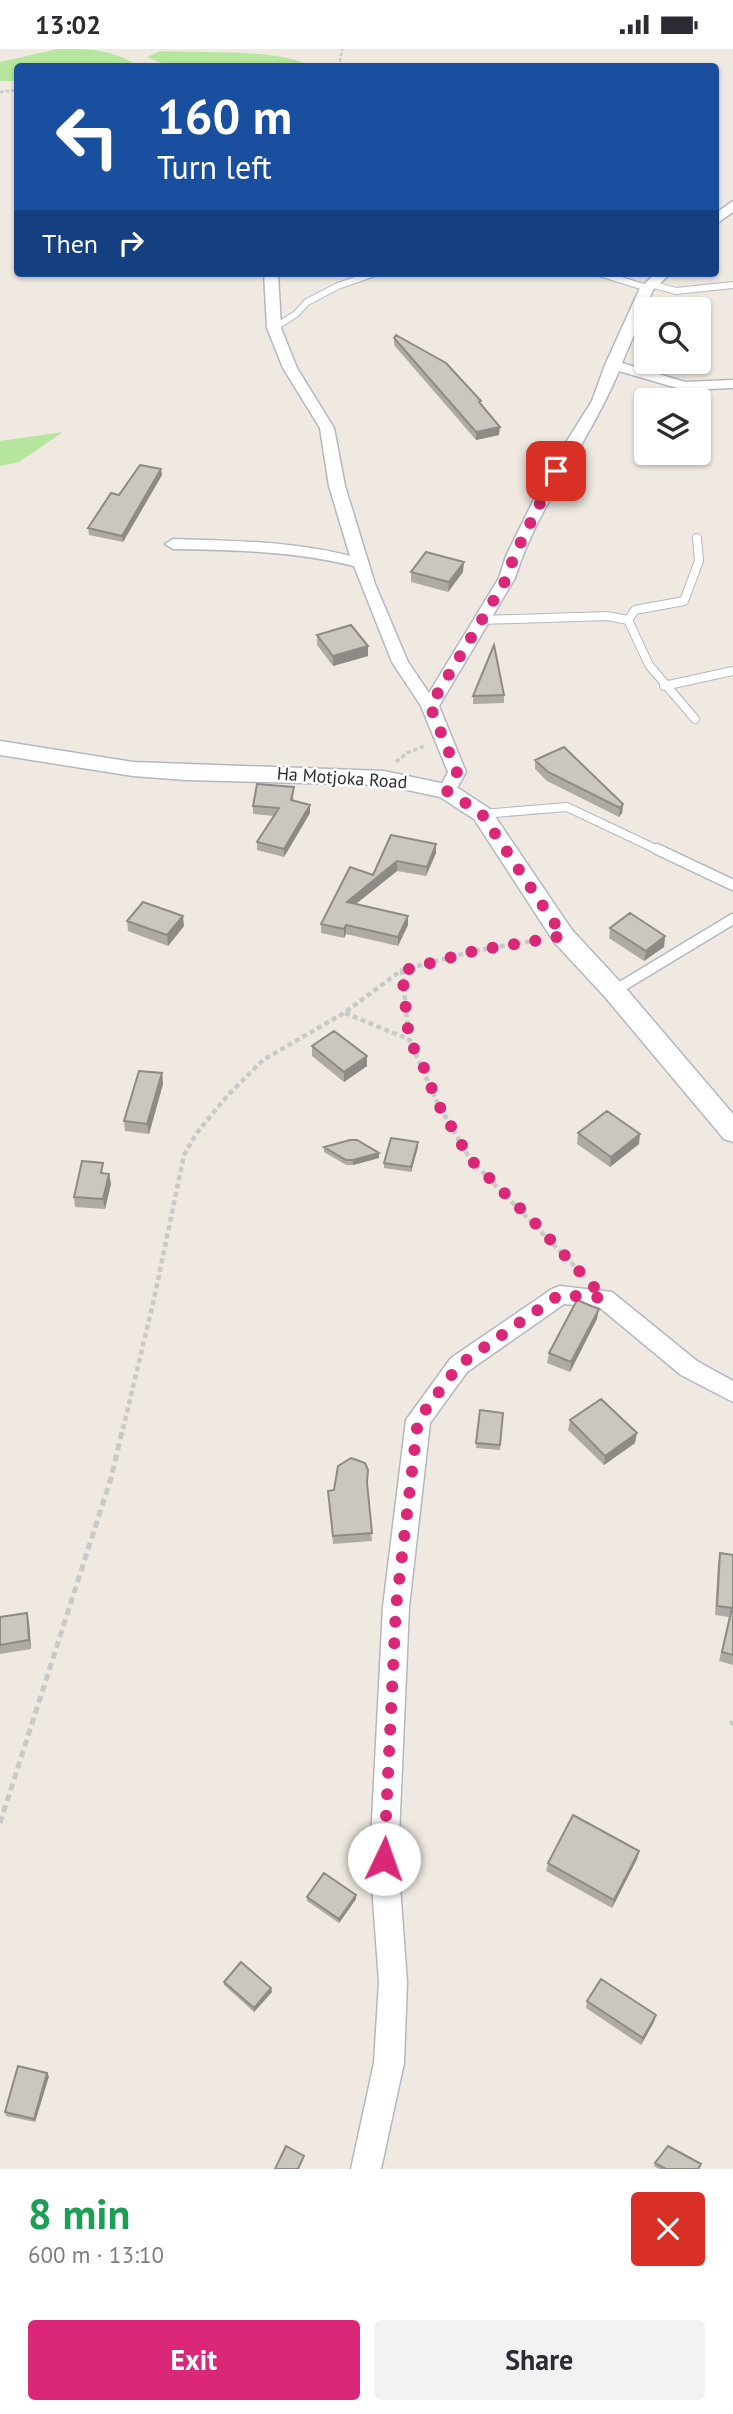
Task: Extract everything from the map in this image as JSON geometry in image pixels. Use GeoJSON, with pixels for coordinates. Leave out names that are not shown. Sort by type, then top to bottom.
{"type":"FeatureCollection","features":[{"type":"Feature","properties":{"kind":"street"},"geometry":{"type":"LineString","coordinates":[[719,217],[733,205]]}},
{"type":"Feature","properties":{"kind":"street"},"geometry":{"type":"LineString","coordinates":[[271,277],[274,328],[290,368],[327,428],[338,486],[367,584],[400,662],[430,706],[457,772],[447,791]]}},
{"type":"Feature","properties":{"kind":"street"},"geometry":{"type":"LineString","coordinates":[[430,706],[507,578],[514,556],[556,471],[599,401],[612,365],[655,282]]}},
{"type":"Feature","properties":{"kind":"street"},"geometry":{"type":"LineString","coordinates":[[612,365],[684,386],[733,384]]}},
{"type":"Feature","properties":{"kind":"street"},"geometry":{"type":"LineString","coordinates":[[173,544],[260,546],[313,551],[360,563]]}},
{"type":"Feature","properties":{"kind":"street","name":"Ha Motjoka Road"},"geometry":{"type":"LineString","coordinates":[[0,748],[133,769],[384,778],[447,791],[482,814],[563,936],[614,991],[733,1132]]}},
{"type":"Feature","properties":{"kind":"street"},"geometry":{"type":"LineString","coordinates":[[366,2169],[388,2063],[393,1982],[384,1846],[396,1607],[418,1420],[459,1365],[559,1295],[604,1298],[689,1368],[733,1392]]}},
{"type":"Feature","properties":{"kind":"lane"},"geometry":{"type":"LineString","coordinates":[[274,328],[296,314],[307,302],[338,286],[364,277]]}},
{"type":"Feature","properties":{"kind":"lane"},"geometry":{"type":"LineString","coordinates":[[624,277],[655,282],[676,291],[733,285]]}},
{"type":"Feature","properties":{"kind":"lane"},"geometry":{"type":"LineString","coordinates":[[628,620],[635,610],[684,601],[699,561],[697,538]]}},
{"type":"Feature","properties":{"kind":"lane"},"geometry":{"type":"LineString","coordinates":[[482,620],[607,617],[628,620],[638,636],[644,657],[664,686],[695,719]]}},
{"type":"Feature","properties":{"kind":"lane"},"geometry":{"type":"LineString","coordinates":[[664,686],[733,671]]}},
{"type":"Feature","properties":{"kind":"lane"},"geometry":{"type":"LineString","coordinates":[[482,814],[567,807],[733,885]]}},
{"type":"Feature","properties":{"kind":"lane"},"geometry":{"type":"LineString","coordinates":[[614,991],[733,919]]}},
{"type":"Feature","properties":{"kind":"path"},"geometry":{"type":"LineString","coordinates":[[384,778],[393,764],[407,753],[444,737]]}},
{"type":"Feature","properties":{"kind":"path"},"geometry":{"type":"LineString","coordinates":[[0,1823],[111,1478],[154,1299],[184,1155],[195,1134],[226,1096],[263,1060],[344,1013],[402,971],[474,951],[563,936]]}},
{"type":"Feature","properties":{"kind":"path"},"geometry":{"type":"LineString","coordinates":[[402,971],[409,1039],[437,1102],[470,1159],[535,1223],[604,1298]]}},
{"type":"Feature","properties":{"kind":"path"},"geometry":{"type":"LineString","coordinates":[[344,1013],[409,1039]]}},
{"type":"Feature","properties":{"kind":"green space"},"geometry":{"type":"Polygon","coordinates":[[[58,49],[81,49],[119,56],[133,63],[14,63],[14,81],[0,81],[0,62],[58,49]]]}},
{"type":"Feature","properties":{"kind":"green space"},"geometry":{"type":"Polygon","coordinates":[[[160,51],[238,53],[280,57],[302,63],[161,63],[147,57],[160,51]]]}},
{"type":"Feature","properties":{"kind":"green space"},"geometry":{"type":"Polygon","coordinates":[[[63,432],[19,462],[0,466],[0,441],[63,432]]]}},
{"type":"Feature","properties":{"kind":"building"},"geometry":{"type":"Polygon","coordinates":[[[396,335],[446,363],[481,401],[479,402],[500,427],[476,432],[394,338],[396,335]]]}},
{"type":"Feature","properties":{"kind":"building"},"geometry":{"type":"Polygon","coordinates":[[[140,465],[161,469],[122,536],[88,528],[111,493],[119,495],[140,465]]]}},
{"type":"Feature","properties":{"kind":"building"},"geometry":{"type":"Polygon","coordinates":[[[426,552],[464,562],[449,582],[411,572],[426,552]]]}},
{"type":"Feature","properties":{"kind":"building"},"geometry":{"type":"Polygon","coordinates":[[[351,625],[368,646],[333,656],[317,635],[351,625]]]}},
{"type":"Feature","properties":{"kind":"building"},"geometry":{"type":"Polygon","coordinates":[[[494,645],[504,695],[473,696],[494,645]]]}},
{"type":"Feature","properties":{"kind":"building"},"geometry":{"type":"Polygon","coordinates":[[[564,747],[623,804],[620,808],[548,772],[535,760],[564,747]]]}},
{"type":"Feature","properties":{"kind":"building"},"geometry":{"type":"Polygon","coordinates":[[[257,784],[294,787],[291,800],[310,805],[284,849],[257,842],[279,808],[253,806],[257,784]]]}},
{"type":"Feature","properties":{"kind":"building"},"geometry":{"type":"Polygon","coordinates":[[[391,835],[436,844],[427,867],[397,861],[347,902],[408,916],[398,937],[346,925],[344,929],[321,924],[350,867],[373,875],[391,835]]]}},
{"type":"Feature","properties":{"kind":"building"},"geometry":{"type":"Polygon","coordinates":[[[143,902],[183,916],[167,935],[127,921],[143,902]]]}},
{"type":"Feature","properties":{"kind":"building"},"geometry":{"type":"Polygon","coordinates":[[[630,913],[665,936],[646,951],[610,928],[630,913]]]}},
{"type":"Feature","properties":{"kind":"building"},"geometry":{"type":"Polygon","coordinates":[[[334,1031],[367,1056],[344,1072],[312,1046],[334,1031]]]}},
{"type":"Feature","properties":{"kind":"building"},"geometry":{"type":"Polygon","coordinates":[[[139,1071],[162,1073],[147,1124],[124,1121],[139,1071]]]}},
{"type":"Feature","properties":{"kind":"building"},"geometry":{"type":"Polygon","coordinates":[[[607,1111],[640,1134],[611,1157],[578,1133],[607,1111]]]}},
{"type":"Feature","properties":{"kind":"building"},"geometry":{"type":"Polygon","coordinates":[[[391,1138],[418,1142],[411,1167],[384,1163],[391,1138]]]}},
{"type":"Feature","properties":{"kind":"building"},"geometry":{"type":"Polygon","coordinates":[[[357,1140],[379,1153],[346,1160],[324,1147],[357,1140]]]}},
{"type":"Feature","properties":{"kind":"building"},"geometry":{"type":"Polygon","coordinates":[[[82,1161],[103,1163],[101,1173],[109,1174],[103,1199],[74,1197],[82,1161]]]}},
{"type":"Feature","properties":{"kind":"building"},"geometry":{"type":"Polygon","coordinates":[[[577,1300],[599,1309],[571,1362],[549,1353],[577,1300]]]}},
{"type":"Feature","properties":{"kind":"building"},"geometry":{"type":"Polygon","coordinates":[[[601,1399],[637,1433],[605,1456],[570,1420],[601,1399]]]}},
{"type":"Feature","properties":{"kind":"building"},"geometry":{"type":"Polygon","coordinates":[[[480,1410],[503,1413],[500,1445],[476,1443],[480,1410]]]}},
{"type":"Feature","properties":{"kind":"building"},"geometry":{"type":"Polygon","coordinates":[[[351,1458],[365,1463],[368,1470],[372,1533],[333,1536],[328,1491],[334,1490],[338,1466],[351,1458]]]}},
{"type":"Feature","properties":{"kind":"building"},"geometry":{"type":"Polygon","coordinates":[[[720,1553],[733,1555],[733,1655],[722,1652],[732,1608],[717,1606],[720,1553]]]}},
{"type":"Feature","properties":{"kind":"building"},"geometry":{"type":"Polygon","coordinates":[[[27,1613],[29,1640],[0,1645],[0,1617],[27,1613]]]}},
{"type":"Feature","properties":{"kind":"building"},"geometry":{"type":"Polygon","coordinates":[[[573,1815],[639,1851],[614,1900],[548,1863],[573,1815]]]}},
{"type":"Feature","properties":{"kind":"building"},"geometry":{"type":"Polygon","coordinates":[[[324,1873],[356,1895],[339,1919],[307,1897],[324,1873]]]}},
{"type":"Feature","properties":{"kind":"building"},"geometry":{"type":"Polygon","coordinates":[[[241,1962],[271,1988],[254,2008],[224,1982],[241,1962]]]}},
{"type":"Feature","properties":{"kind":"building"},"geometry":{"type":"Polygon","coordinates":[[[601,1979],[656,2015],[643,2038],[587,2001],[601,1979]]]}},
{"type":"Feature","properties":{"kind":"building"},"geometry":{"type":"Polygon","coordinates":[[[18,2066],[47,2073],[34,2119],[5,2112],[18,2066]]]}},
{"type":"Feature","properties":{"kind":"building"},"geometry":{"type":"Polygon","coordinates":[[[286,2146],[304,2156],[298,2169],[275,2169],[286,2146]]]}},
{"type":"Feature","properties":{"kind":"building"},"geometry":{"type":"Polygon","coordinates":[[[668,2146],[701,2164],[698,2169],[666,2169],[655,2163],[668,2146]]]}},
{"type":"Feature","properties":{"kind":"route"},"geometry":{"type":"LineString","coordinates":[[384,1859],[396,1607],[418,1420],[459,1365],[559,1295],[604,1298],[535,1223],[470,1159],[437,1102],[409,1039],[402,971],[474,951],[563,936],[482,814],[447,791],[457,772],[430,706],[507,578],[514,556],[556,471]]}}]}
